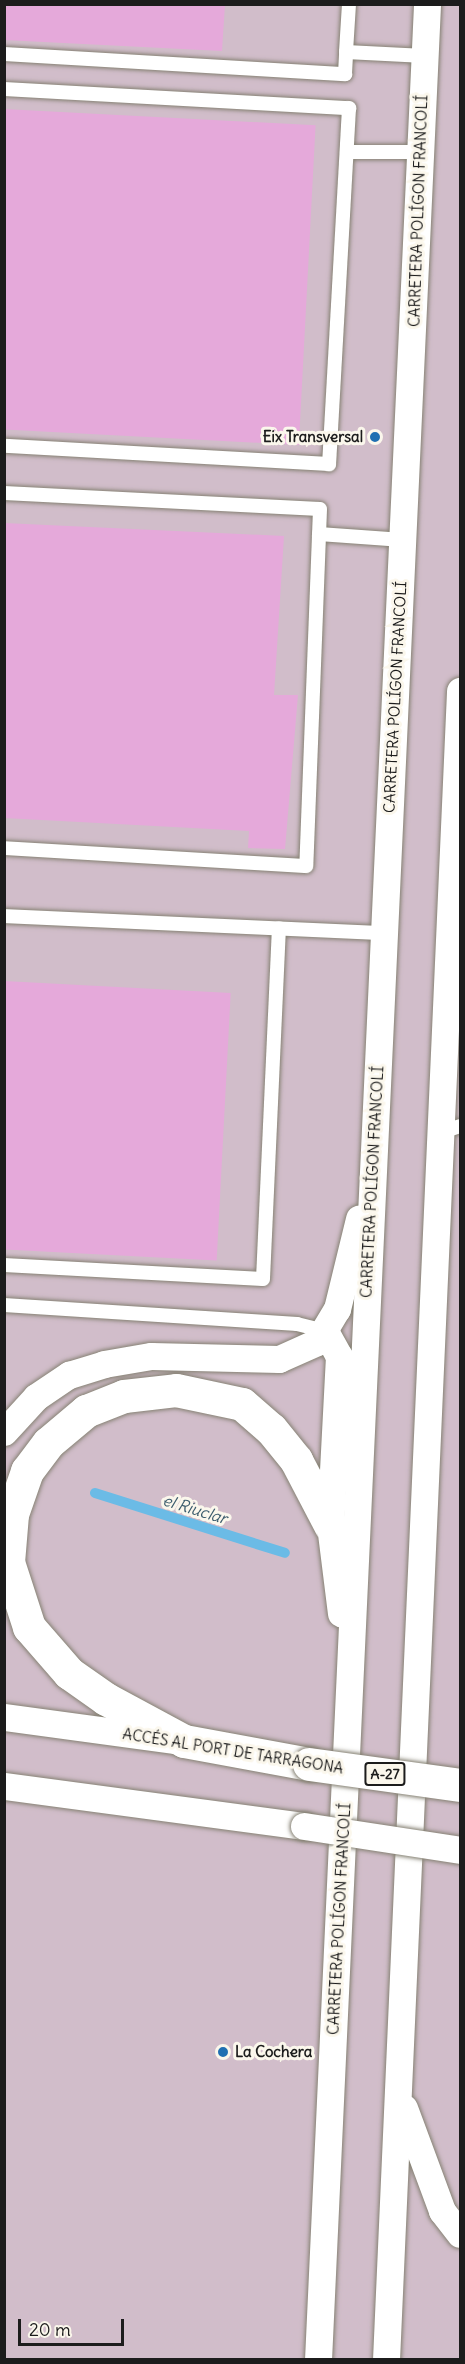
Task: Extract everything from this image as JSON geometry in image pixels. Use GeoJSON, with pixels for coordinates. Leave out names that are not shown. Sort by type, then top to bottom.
{"type":"FeatureCollection","features":[{"type":"Feature","properties":{"kind":"highway"},"geometry":{"type":"LineString","coordinates":[[184,1741],[106,1700],[69,1672],[29,1627],[8,1562],[12,1514],[27,1471],[48,1443],[86,1410],[124,1396],[176,1390],[242,1404],[271,1429],[296,1460],[330,1525]]}},
{"type":"Feature","properties":{"kind":"highway","name":"ACCÉS AL PORT DE TARRAGONA"},"geometry":{"type":"LineString","coordinates":[[184,1741],[309,1764],[460,1785]]}},
{"type":"Feature","properties":{"kind":"street","name":"CARRETERA POLÍGON FRANCOLÍ"},"geometry":{"type":"LineString","coordinates":[[318,2360],[427,4]]}},
{"type":"Feature","properties":{"kind":"street"},"geometry":{"type":"LineString","coordinates":[[386,2360],[451,1129],[460,692]]}},
{"type":"Feature","properties":{"kind":"street"},"geometry":{"type":"LineString","coordinates":[[4,1432],[36,1397],[69,1375],[105,1364],[151,1356],[279,1359],[316,1342],[337,1309],[373,1165]]}},
{"type":"Feature","properties":{"kind":"street"},"geometry":{"type":"LineString","coordinates":[[325,1331],[339,1356],[330,1525],[351,1670]]}},
{"type":"Feature","properties":{"kind":"street","name":"ACCÉS AL PORT DE TARRAGONA"},"geometry":{"type":"LineString","coordinates":[[4,1717],[184,1741]]}},
{"type":"Feature","properties":{"kind":"street"},"geometry":{"type":"LineString","coordinates":[[4,1786],[304,1826],[460,1850]]}},
{"type":"Feature","properties":{"kind":"street"},"geometry":{"type":"LineString","coordinates":[[400,2095],[442,2211],[460,2234]]}},
{"type":"Feature","properties":{"kind":"lane"},"geometry":{"type":"LineString","coordinates":[[4,54],[345,74],[349,4]]}},
{"type":"Feature","properties":{"kind":"lane"},"geometry":{"type":"LineString","coordinates":[[346,52],[425,56]]}},
{"type":"Feature","properties":{"kind":"lane"},"geometry":{"type":"LineString","coordinates":[[4,89],[349,108],[329,464],[4,446]]}},
{"type":"Feature","properties":{"kind":"lane"},"geometry":{"type":"LineString","coordinates":[[347,152],[421,152]]}},
{"type":"Feature","properties":{"kind":"lane"},"geometry":{"type":"LineString","coordinates":[[4,493],[320,509],[306,866],[4,848]]}},
{"type":"Feature","properties":{"kind":"lane"},"geometry":{"type":"LineString","coordinates":[[319,534],[403,540]]}},
{"type":"Feature","properties":{"kind":"lane"},"geometry":{"type":"LineString","coordinates":[[4,916],[384,933]]}},
{"type":"Feature","properties":{"kind":"lane"},"geometry":{"type":"LineString","coordinates":[[4,1265],[263,1279],[279,928]]}},
{"type":"Feature","properties":{"kind":"lane"},"geometry":{"type":"LineString","coordinates":[[4,1305],[297,1324],[325,1331]]}},
{"type":"Feature","properties":{"kind":"shaded area"},"geometry":{"type":"Polygon","coordinates":[[[5,5],[460,5],[460,2359],[5,2359],[5,5]]]}},
{"type":"Feature","properties":{"kind":"building"},"geometry":{"type":"Polygon","coordinates":[[[4,4],[225,4],[222,51],[4,40],[4,4]]]}},
{"type":"Feature","properties":{"kind":"building"},"geometry":{"type":"Polygon","coordinates":[[[4,109],[316,125],[299,445],[4,429],[4,109]]]}},
{"type":"Feature","properties":{"kind":"building"},"geometry":{"type":"Polygon","coordinates":[[[4,523],[284,536],[274,695],[298,695],[285,849],[248,848],[249,831],[4,818],[4,523]]]}},
{"type":"Feature","properties":{"kind":"building"},"geometry":{"type":"Polygon","coordinates":[[[4,981],[231,993],[217,1261],[4,1249],[4,981]]]}},
{"type":"Feature","properties":{"kind":"waterway","name":"el Riuclar"},"geometry":{"type":"LineString","coordinates":[[95,1493],[285,1553]]}},
{"type":"Feature","properties":{"kind":"place","name":"Eix Transversal"},"geometry":{"type":"Point","coordinates":[375,437]}},
{"type":"Feature","properties":{"kind":"place","name":"La Cochera"},"geometry":{"type":"Point","coordinates":[223,2052]}}]}
